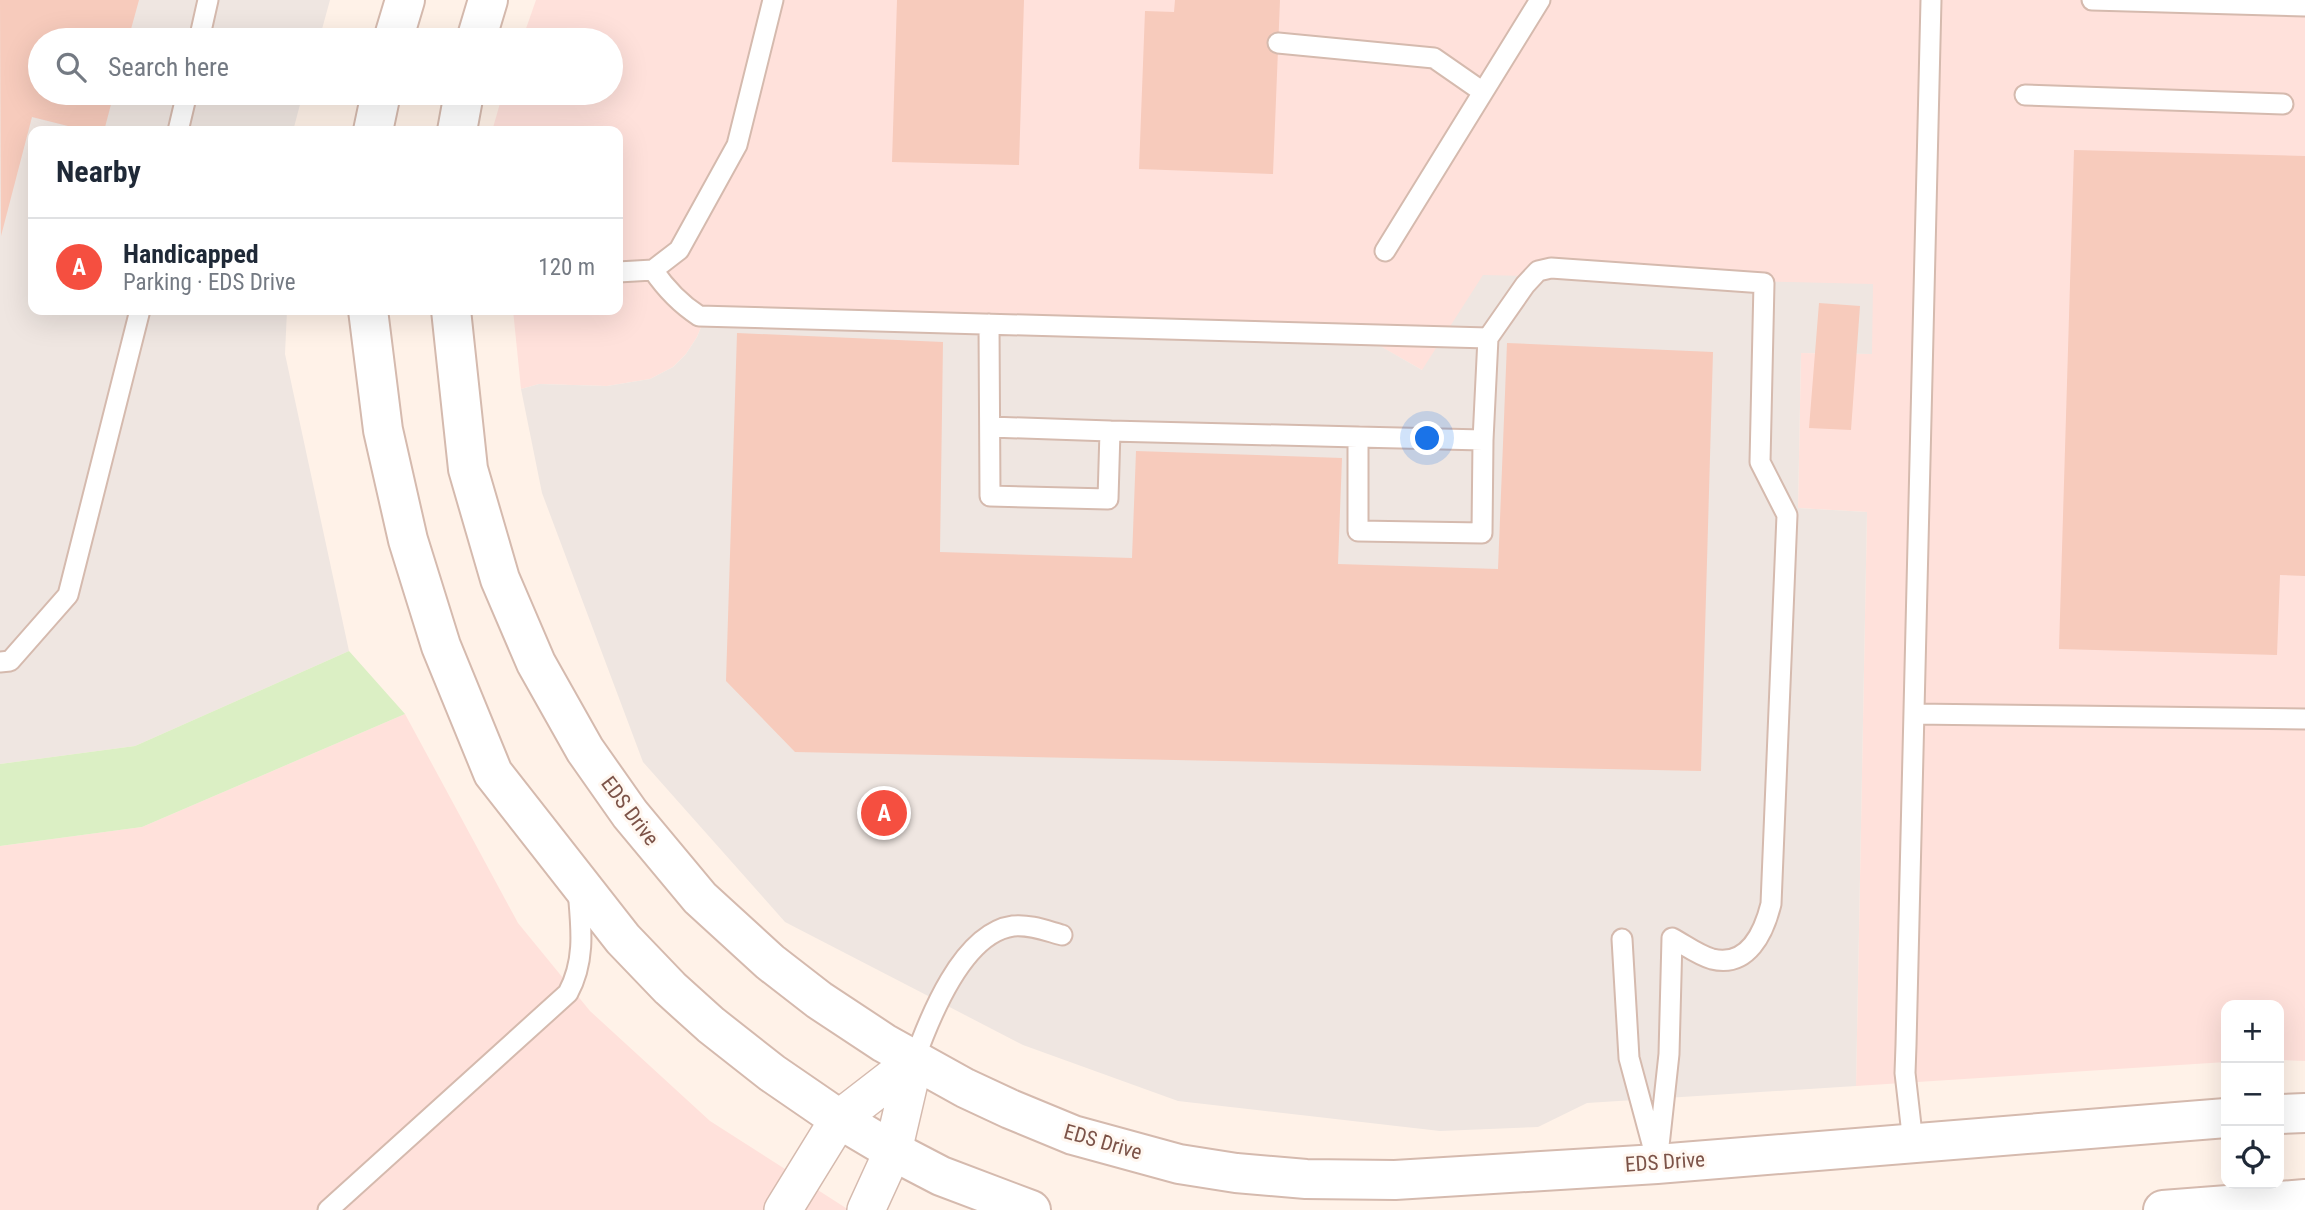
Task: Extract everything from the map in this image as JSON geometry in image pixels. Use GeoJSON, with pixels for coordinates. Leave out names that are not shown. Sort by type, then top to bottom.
{"type":"FeatureCollection","features":[{"type":"Feature","properties":{"kind":"street"},"geometry":{"type":"LineString","coordinates":[[397,28],[405,0]]}},
{"type":"Feature","properties":{"kind":"street"},"geometry":{"type":"LineString","coordinates":[[479,28],[488,0]]}},
{"type":"Feature","properties":{"kind":"street"},"geometry":{"type":"LineString","coordinates":[[374,126],[378,105]]}},
{"type":"Feature","properties":{"kind":"street"},"geometry":{"type":"LineString","coordinates":[[458,126],[462,105]]}},
{"type":"Feature","properties":{"kind":"street"},"geometry":{"type":"LineString","coordinates":[[369,315],[383,430],[408,540],[441,646],[493,773],[623,939],[670,988],[772,1073],[893,1152],[941,1176],[1031,1210]]}},
{"type":"Feature","properties":{"kind":"street","name":"EDS Drive"},"geometry":{"type":"LineString","coordinates":[[452,315],[468,469],[500,579],[536,663],[585,750],[645,833],[700,898],[770,962],[819,1000],[914,1061],[1010,1109],[1073,1135],[1179,1164],[1236,1173],[1306,1179],[1395,1180],[1657,1164],[2221,1118]]}},
{"type":"Feature","properties":{"kind":"street"},"geometry":{"type":"LineString","coordinates":[[783,1210],[839,1119],[914,1061]]}},
{"type":"Feature","properties":{"kind":"street"},"geometry":{"type":"LineString","coordinates":[[866,1210],[893,1152],[914,1061]]}},
{"type":"Feature","properties":{"kind":"street"},"geometry":{"type":"LineString","coordinates":[[2284,1114],[2305,1112]]}},
{"type":"Feature","properties":{"kind":"street"},"geometry":{"type":"LineString","coordinates":[[2163,1210],[2305,1199]]}},
{"type":"Feature","properties":{"kind":"lane"},"geometry":{"type":"LineString","coordinates":[[202,28],[208,0]]}},
{"type":"Feature","properties":{"kind":"lane"},"geometry":{"type":"LineString","coordinates":[[623,272],[653,270],[679,250],[737,145],[773,0]]}},
{"type":"Feature","properties":{"kind":"lane"},"geometry":{"type":"LineString","coordinates":[[1385,251],[1540,0]]}},
{"type":"Feature","properties":{"kind":"lane"},"geometry":{"type":"LineString","coordinates":[[1913,1143],[1905,1073],[1931,0]]}},
{"type":"Feature","properties":{"kind":"lane"},"geometry":{"type":"LineString","coordinates":[[2092,0],[2243,2],[2305,6]]}},
{"type":"Feature","properties":{"kind":"lane"},"geometry":{"type":"LineString","coordinates":[[1278,43],[1434,58],[1483,92]]}},
{"type":"Feature","properties":{"kind":"lane"},"geometry":{"type":"LineString","coordinates":[[2025,95],[2283,104]]}},
{"type":"Feature","properties":{"kind":"lane"},"geometry":{"type":"LineString","coordinates":[[179,126],[184,105]]}},
{"type":"Feature","properties":{"kind":"lane"},"geometry":{"type":"LineString","coordinates":[[1358,438],[1358,531],[1482,533],[1488,338],[1538,271],[1551,268],[1764,283],[1760,463],[1787,515],[1771,904],[1761,935],[1749,950],[1738,956],[1723,961],[1709,958],[1672,938],[1669,1054],[1657,1164]]}},
{"type":"Feature","properties":{"kind":"lane"},"geometry":{"type":"LineString","coordinates":[[653,270],[681,305],[699,316],[1488,338]]}},
{"type":"Feature","properties":{"kind":"lane"},"geometry":{"type":"LineString","coordinates":[[0,662],[9,661],[68,596],[139,315]]}},
{"type":"Feature","properties":{"kind":"lane"},"geometry":{"type":"LineString","coordinates":[[989,324],[990,496],[1108,499],[1110,431]]}},
{"type":"Feature","properties":{"kind":"lane"},"geometry":{"type":"LineString","coordinates":[[990,427],[1483,440]]}},
{"type":"Feature","properties":{"kind":"lane"},"geometry":{"type":"LineString","coordinates":[[1914,714],[2305,719]]}},
{"type":"Feature","properties":{"kind":"lane"},"geometry":{"type":"LineString","coordinates":[[328,1210],[568,993],[576,978],[582,939],[578,883]]}},
{"type":"Feature","properties":{"kind":"lane"},"geometry":{"type":"LineString","coordinates":[[914,1061],[926,1026],[941,998],[978,943],[996,931],[1014,926],[1062,935]]}},
{"type":"Feature","properties":{"kind":"lane"},"geometry":{"type":"LineString","coordinates":[[1622,939],[1629,1058],[1657,1164]]}},
{"type":"Feature","properties":{"kind":"shaded area"},"geometry":{"type":"Polygon","coordinates":[[[0,0],[330,0],[322,28],[28,28],[28,105],[300,105],[294,126],[28,126],[28,315],[287,315],[285,354],[349,651],[135,746],[0,764],[0,0]]]}},
{"type":"Feature","properties":{"kind":"shaded area"},"geometry":{"type":"Polygon","coordinates":[[[536,0],[2305,0],[2305,1061],[2284,1060],[2284,1000],[2221,1000],[2221,1062],[1856,1086],[1867,512],[1798,508],[1801,353],[1871,354],[1872,284],[1422,370],[1353,331],[704,320],[686,354],[673,367],[650,379],[607,386],[539,384],[521,389],[514,315],[623,315],[623,126],[493,126],[500,105],[623,105],[623,28],[526,28],[536,0]]]}},
{"type":"Feature","properties":{"kind":"shaded area"},"geometry":{"type":"Polygon","coordinates":[[[1483,275],[1873,284],[1872,354],[1801,353],[1798,508],[1867,512],[1856,1086],[1587,1103],[1538,1127],[1440,1131],[1178,1101],[1023,1045],[785,922],[643,762],[542,493],[521,389],[539,384],[607,386],[650,379],[673,367],[686,354],[704,320],[1354,331],[1422,370],[1483,275]]]}},
{"type":"Feature","properties":{"kind":"shaded area"},"geometry":{"type":"Polygon","coordinates":[[[405,714],[518,923],[590,1011],[710,1121],[849,1210],[0,1210],[0,846],[142,827],[405,714]]]}},
{"type":"Feature","properties":{"kind":"green space"},"geometry":{"type":"Polygon","coordinates":[[[349,651],[405,714],[142,827],[0,846],[0,764],[135,746],[349,651]]]}},
{"type":"Feature","properties":{"kind":"building"},"geometry":{"type":"Polygon","coordinates":[[[0,0],[139,0],[131,28],[28,28],[28,105],[111,105],[105,126],[68,126],[32,117],[1,236],[0,0]]]}},
{"type":"Feature","properties":{"kind":"building"},"geometry":{"type":"Polygon","coordinates":[[[897,0],[1024,0],[1019,165],[892,162],[897,0]]]}},
{"type":"Feature","properties":{"kind":"building"},"geometry":{"type":"Polygon","coordinates":[[[1175,0],[1280,0],[1273,174],[1139,169],[1145,11],[1174,12],[1175,0]]]}},
{"type":"Feature","properties":{"kind":"building"},"geometry":{"type":"Polygon","coordinates":[[[2074,150],[2305,156],[2305,576],[2280,575],[2277,655],[2059,649],[2074,150]]]}},
{"type":"Feature","properties":{"kind":"building"},"geometry":{"type":"Polygon","coordinates":[[[1819,303],[1860,306],[1851,430],[1809,428],[1819,303]]]}},
{"type":"Feature","properties":{"kind":"building"},"geometry":{"type":"Polygon","coordinates":[[[737,333],[943,342],[940,552],[1132,558],[1136,451],[1342,458],[1338,564],[1498,569],[1507,343],[1713,352],[1701,771],[795,752],[726,681],[737,333]]]}},
{"type":"Feature","properties":{"kind":"place","name":"Handicapped"},"geometry":{"type":"Point","coordinates":[884,813]}}]}
